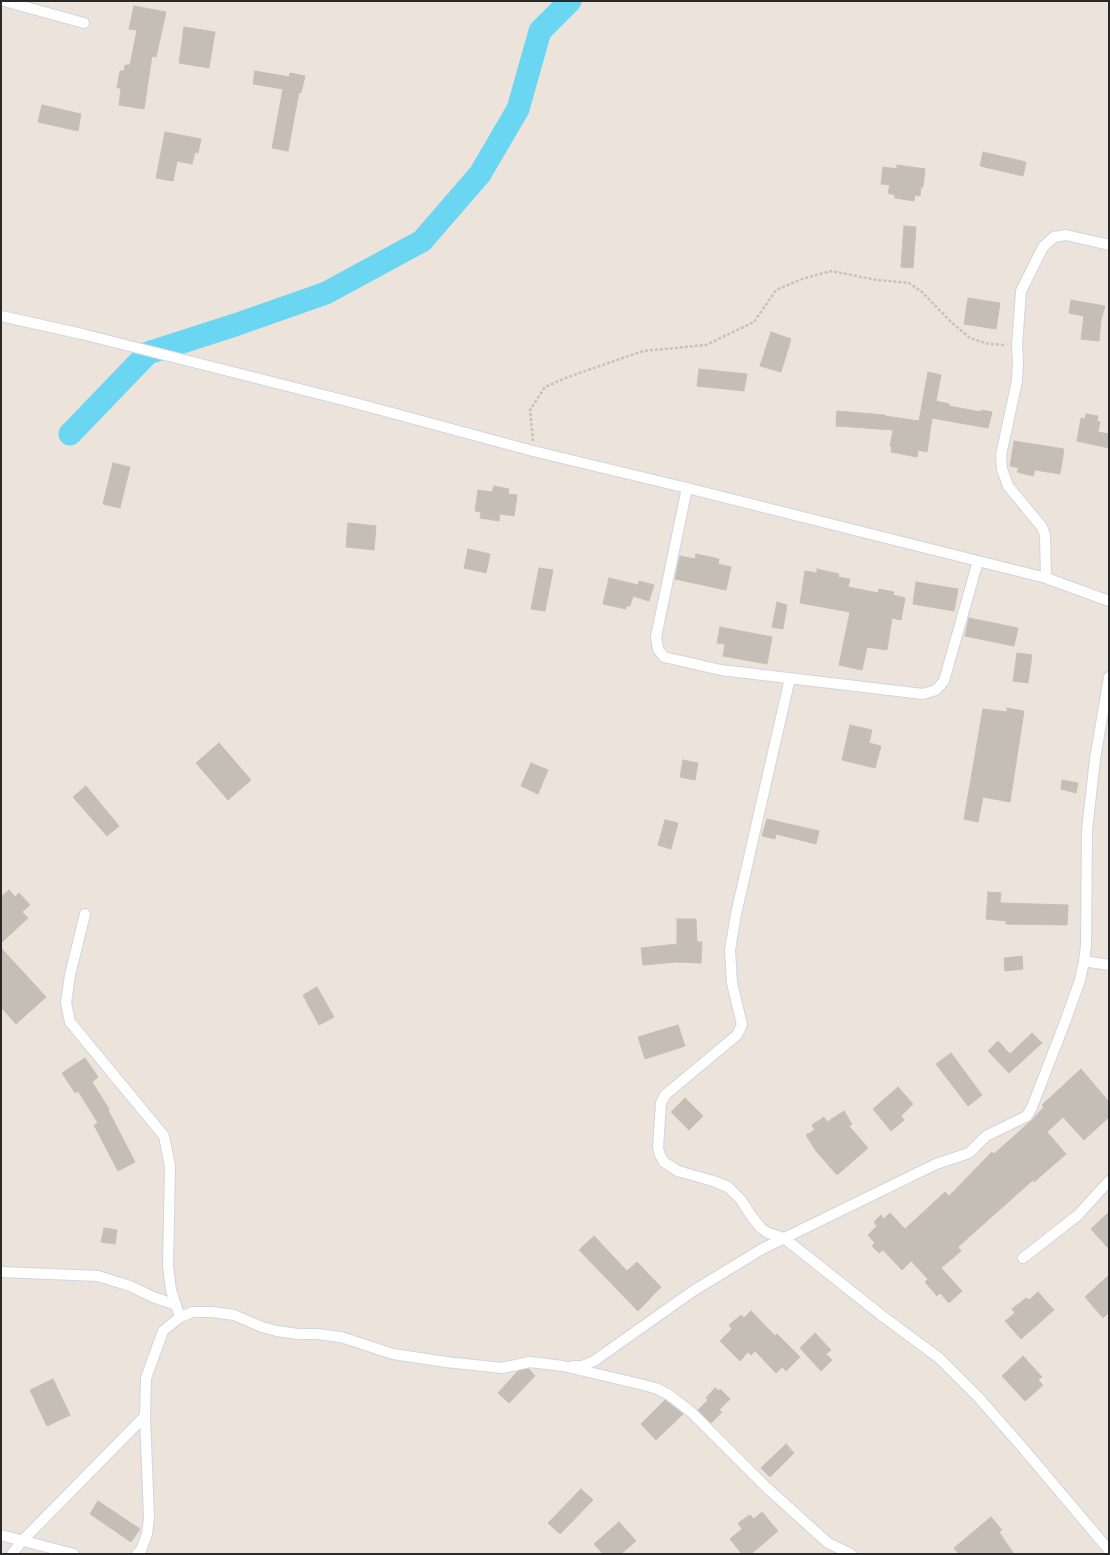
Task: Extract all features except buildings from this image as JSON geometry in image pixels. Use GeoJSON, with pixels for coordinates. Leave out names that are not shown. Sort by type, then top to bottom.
{"type":"FeatureCollection","features":[{"type":"Feature","properties":{"kind":"street"},"geometry":{"type":"LineString","coordinates":[[4,1],[84,23]]}},
{"type":"Feature","properties":{"kind":"street"},"geometry":{"type":"LineString","coordinates":[[1046,578],[1045,535],[1042,527],[1008,486],[1002,469],[1001,455],[1017,381],[1017,346],[1021,291],[1043,247],[1054,237],[1066,235],[1109,245]]}},
{"type":"Feature","properties":{"kind":"street"},"geometry":{"type":"LineString","coordinates":[[1,316],[82,334],[355,403],[533,452],[686,488],[1046,578],[1109,601]]}},
{"type":"Feature","properties":{"kind":"street"},"geometry":{"type":"LineString","coordinates":[[686,488],[656,637],[658,649],[664,657],[720,670],[922,694],[936,690],[944,681],[978,561]]}},
{"type":"Feature","properties":{"kind":"street"},"geometry":{"type":"LineString","coordinates":[[563,1366],[582,1366],[594,1361],[693,1291],[762,1249],[936,1164],[969,1153],[986,1136],[1027,1116],[1032,1107],[1065,1022],[1080,980],[1084,961],[1086,946],[1087,830],[1109,677]]}},
{"type":"Feature","properties":{"kind":"street"},"geometry":{"type":"LineString","coordinates":[[790,678],[736,914],[730,950],[732,983],[742,1025],[737,1035],[665,1094],[661,1103],[658,1148],[660,1155],[664,1162],[678,1170],[728,1187],[741,1200],[761,1228],[784,1238],[885,1318],[939,1358],[979,1398],[1109,1550]]}},
{"type":"Feature","properties":{"kind":"street"},"geometry":{"type":"LineString","coordinates":[[85,914],[70,975],[66,1003],[70,1022],[164,1136],[170,1166],[168,1266],[171,1290],[180,1317]]}},
{"type":"Feature","properties":{"kind":"street"},"geometry":{"type":"LineString","coordinates":[[1084,961],[1109,965]]}},
{"type":"Feature","properties":{"kind":"street"},"geometry":{"type":"LineString","coordinates":[[1023,1258],[1078,1215],[1109,1181]]}},
{"type":"Feature","properties":{"kind":"street"},"geometry":{"type":"LineString","coordinates":[[1,1272],[98,1276],[130,1286],[153,1297],[176,1305]]}},
{"type":"Feature","properties":{"kind":"street"},"geometry":{"type":"LineString","coordinates":[[137,1554],[147,1534],[149,1518],[144,1416],[146,1378],[163,1331],[180,1317],[193,1312],[212,1312],[234,1315],[262,1327],[277,1330],[298,1334],[317,1334],[341,1337],[392,1354],[502,1368],[530,1362],[563,1366],[644,1385],[669,1394],[690,1411],[765,1486],[828,1543],[851,1554]]}},
{"type":"Feature","properties":{"kind":"street"},"geometry":{"type":"LineString","coordinates":[[12,1554],[22,1541],[144,1416]]}},
{"type":"Feature","properties":{"kind":"street"},"geometry":{"type":"LineString","coordinates":[[1,1535],[74,1554]]}},
{"type":"Feature","properties":{"kind":"path"},"geometry":{"type":"LineString","coordinates":[[533,452],[530,410],[546,387],[568,377],[643,351],[706,345],[754,322],[776,290],[802,279],[832,271],[877,280],[909,283],[922,292],[951,322],[970,338],[989,344],[1017,346]]}},
{"type":"Feature","properties":{"kind":"waterway"},"geometry":{"type":"LineString","coordinates":[[70,434],[148,353],[235,325],[326,293],[422,241],[480,174],[518,109],[540,31],[570,1]]}}]}
